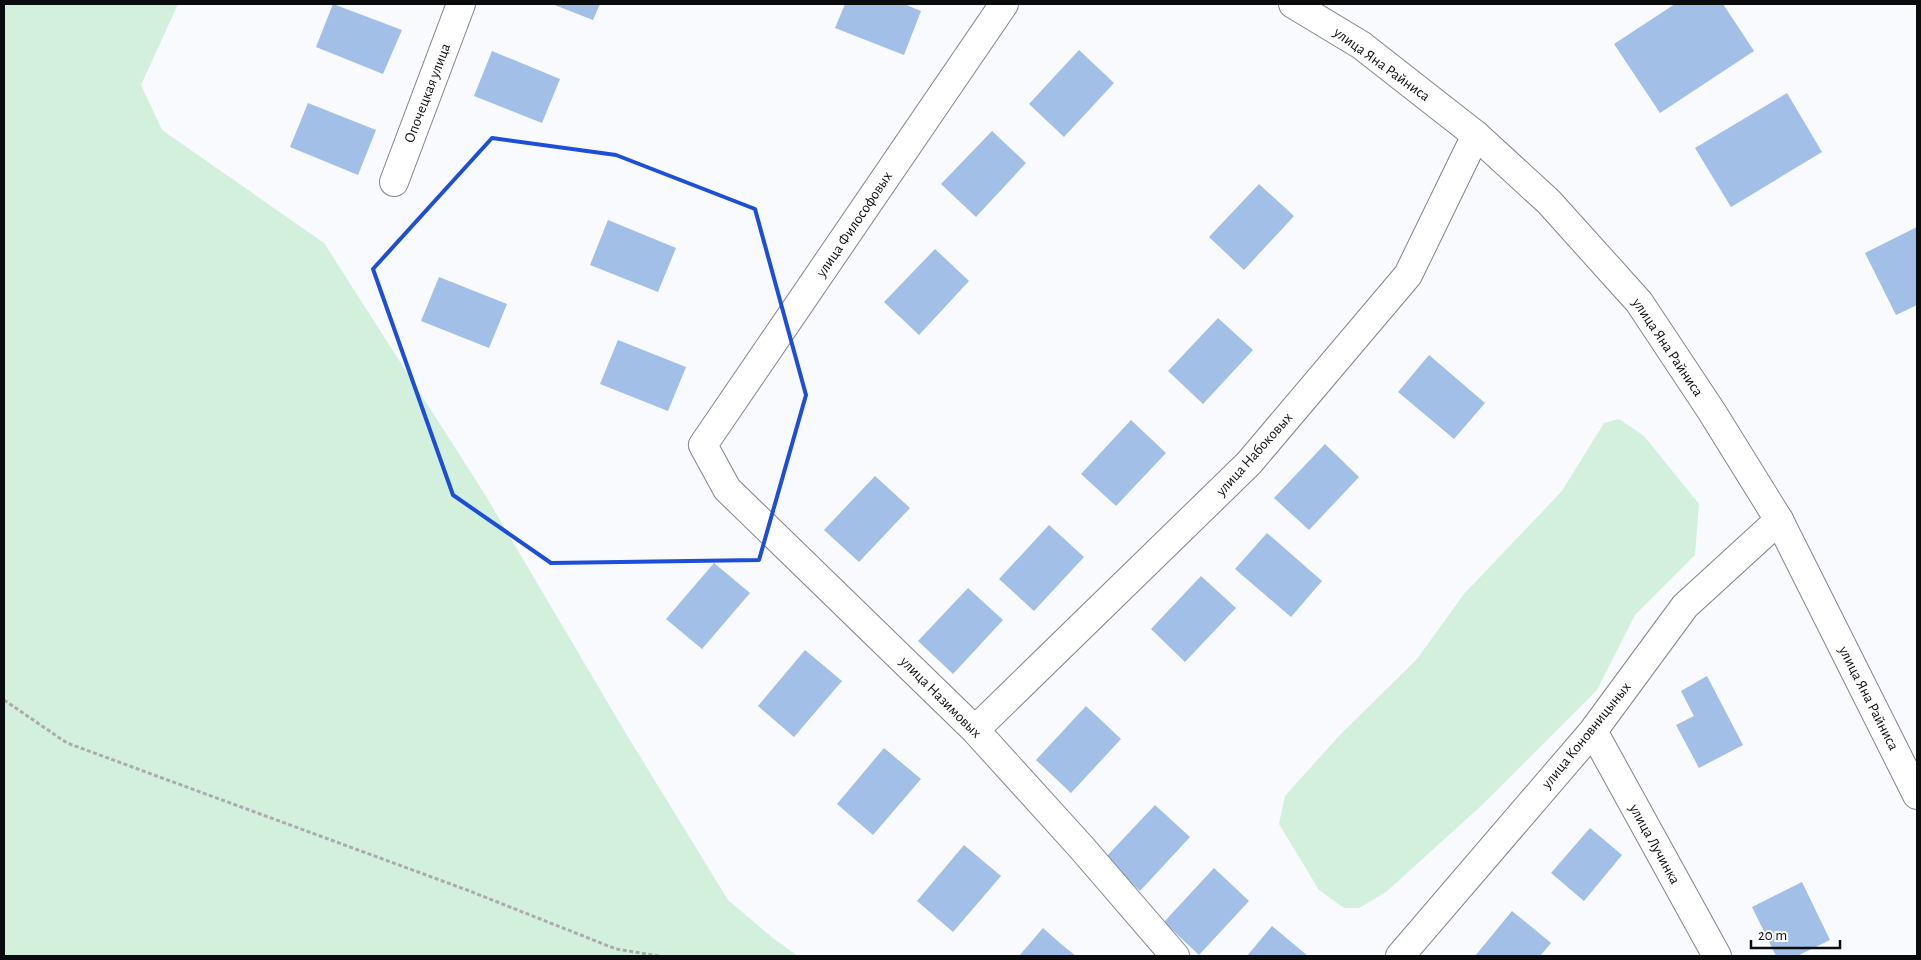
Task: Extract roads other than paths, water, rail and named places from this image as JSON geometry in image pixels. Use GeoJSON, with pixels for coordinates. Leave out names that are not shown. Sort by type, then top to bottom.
{"type":"FeatureCollection","features":[{"type":"Feature","properties":{"kind":"street","name":"Опочецкая улица"},"geometry":{"type":"LineString","coordinates":[[394,182],[461,4]]}},
{"type":"Feature","properties":{"kind":"street","name":"улица Философовых"},"geometry":{"type":"LineString","coordinates":[[702,445],[1004,4]]}},
{"type":"Feature","properties":{"kind":"street","name":"улица Яна Райниса"},"geometry":{"type":"LineString","coordinates":[[1293,4],[1361,45],[1476,135],[1549,202],[1639,302],[1712,412],[1779,520],[1917,795]]}},
{"type":"Feature","properties":{"kind":"street","name":"улица Набоковых"},"geometry":{"type":"LineString","coordinates":[[975,730],[1249,464],[1408,275],[1476,135]]}},
{"type":"Feature","properties":{"kind":"street","name":"улица Назимовых"},"geometry":{"type":"LineString","coordinates":[[702,445],[726,488],[975,730],[1082,848],[1175,956]]}},
{"type":"Feature","properties":{"kind":"street","name":"улица Коновницыных"},"geometry":{"type":"LineString","coordinates":[[1400,956],[1592,732],[1685,606],[1779,520]]}},
{"type":"Feature","properties":{"kind":"street","name":"улица Лучинка"},"geometry":{"type":"LineString","coordinates":[[1592,732],[1717,956]]}}]}
